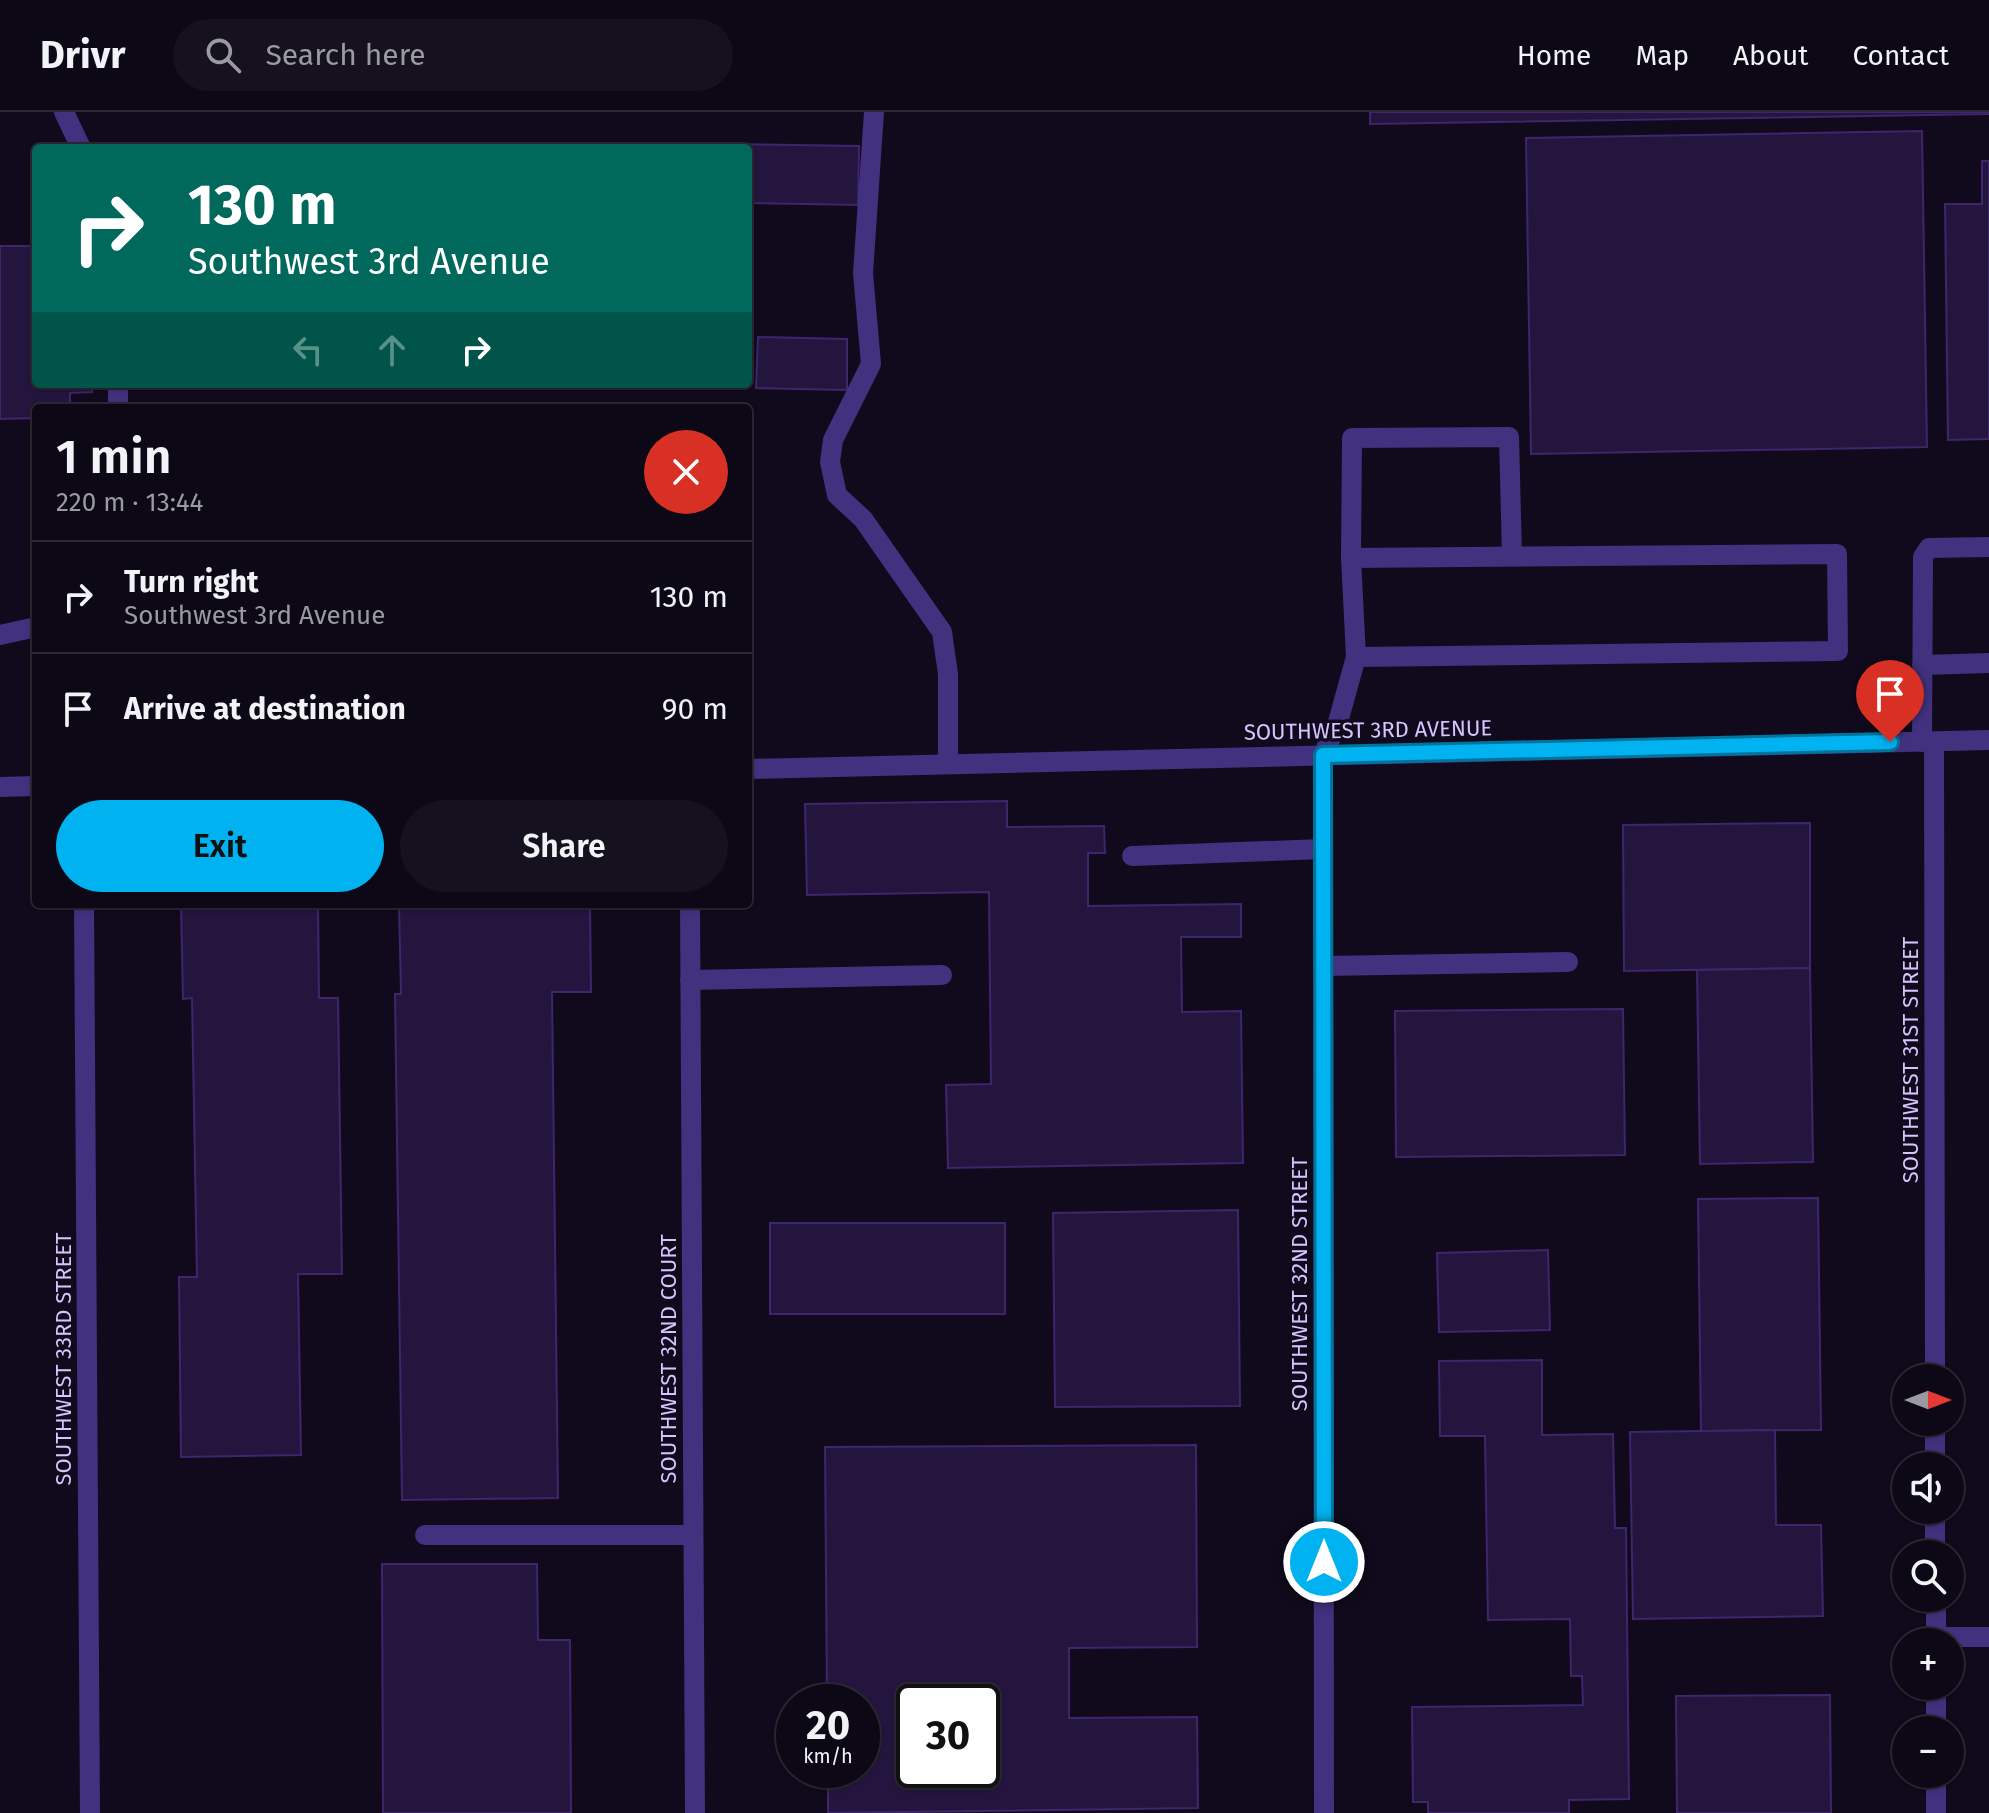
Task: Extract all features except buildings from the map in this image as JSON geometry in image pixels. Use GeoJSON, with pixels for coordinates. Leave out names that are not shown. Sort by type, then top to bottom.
{"type":"FeatureCollection","features":[{"type":"Feature","properties":{"kind":"street"},"geometry":{"type":"LineString","coordinates":[[64,112],[79,144]]}},
{"type":"Feature","properties":{"kind":"street"},"geometry":{"type":"LineString","coordinates":[[874,112],[863,273],[871,364],[833,440],[830,462],[837,495],[863,519],[942,632],[948,674],[948,763]]}},
{"type":"Feature","properties":{"kind":"street"},"geometry":{"type":"LineString","coordinates":[[1323,755],[1338,722],[1356,657],[1351,558],[1352,438],[1509,437],[1512,556]]}},
{"type":"Feature","properties":{"kind":"street","name":"SOUTHWEST 31ST STREET"},"geometry":{"type":"LineString","coordinates":[[1935,1364],[1928,742],[1922,665],[1923,557],[1929,548],[1989,547]]}},
{"type":"Feature","properties":{"kind":"street"},"geometry":{"type":"LineString","coordinates":[[1351,558],[1837,554],[1838,651],[1356,657]]}},
{"type":"Feature","properties":{"kind":"street"},"geometry":{"type":"LineString","coordinates":[[0,635],[32,628]]}},
{"type":"Feature","properties":{"kind":"street"},"geometry":{"type":"LineString","coordinates":[[1922,665],[1989,663]]}},
{"type":"Feature","properties":{"kind":"street","name":"SOUTHWEST 3RD AVENUE"},"geometry":{"type":"LineString","coordinates":[[752,769],[1989,740]]}},
{"type":"Feature","properties":{"kind":"street","name":"SOUTHWEST 32ND STREET"},"geometry":{"type":"LineString","coordinates":[[1323,755],[1324,1813]]}},
{"type":"Feature","properties":{"kind":"street"},"geometry":{"type":"LineString","coordinates":[[0,787],[32,786]]}},
{"type":"Feature","properties":{"kind":"street"},"geometry":{"type":"LineString","coordinates":[[1132,856],[1323,849]]}},
{"type":"Feature","properties":{"kind":"street","name":"SOUTHWEST 33RD STREET"},"geometry":{"type":"LineString","coordinates":[[84,908],[90,1813]]}},
{"type":"Feature","properties":{"kind":"street","name":"SOUTHWEST 32ND COURT"},"geometry":{"type":"LineString","coordinates":[[690,908],[695,1813]]}},
{"type":"Feature","properties":{"kind":"street"},"geometry":{"type":"LineString","coordinates":[[1323,966],[1568,962]]}},
{"type":"Feature","properties":{"kind":"street"},"geometry":{"type":"LineString","coordinates":[[690,980],[942,975]]}},
{"type":"Feature","properties":{"kind":"street"},"geometry":{"type":"LineString","coordinates":[[425,1535],[693,1535]]}},
{"type":"Feature","properties":{"kind":"street"},"geometry":{"type":"LineString","coordinates":[[1964,1638],[1989,1637]]}},
{"type":"Feature","properties":{"kind":"street"},"geometry":{"type":"LineString","coordinates":[[1936,1788],[1936,1813]]}},
{"type":"Feature","properties":{"kind":"route"},"geometry":{"type":"LineString","coordinates":[[1324,1562],[1323,755],[1890,742]]}}]}
